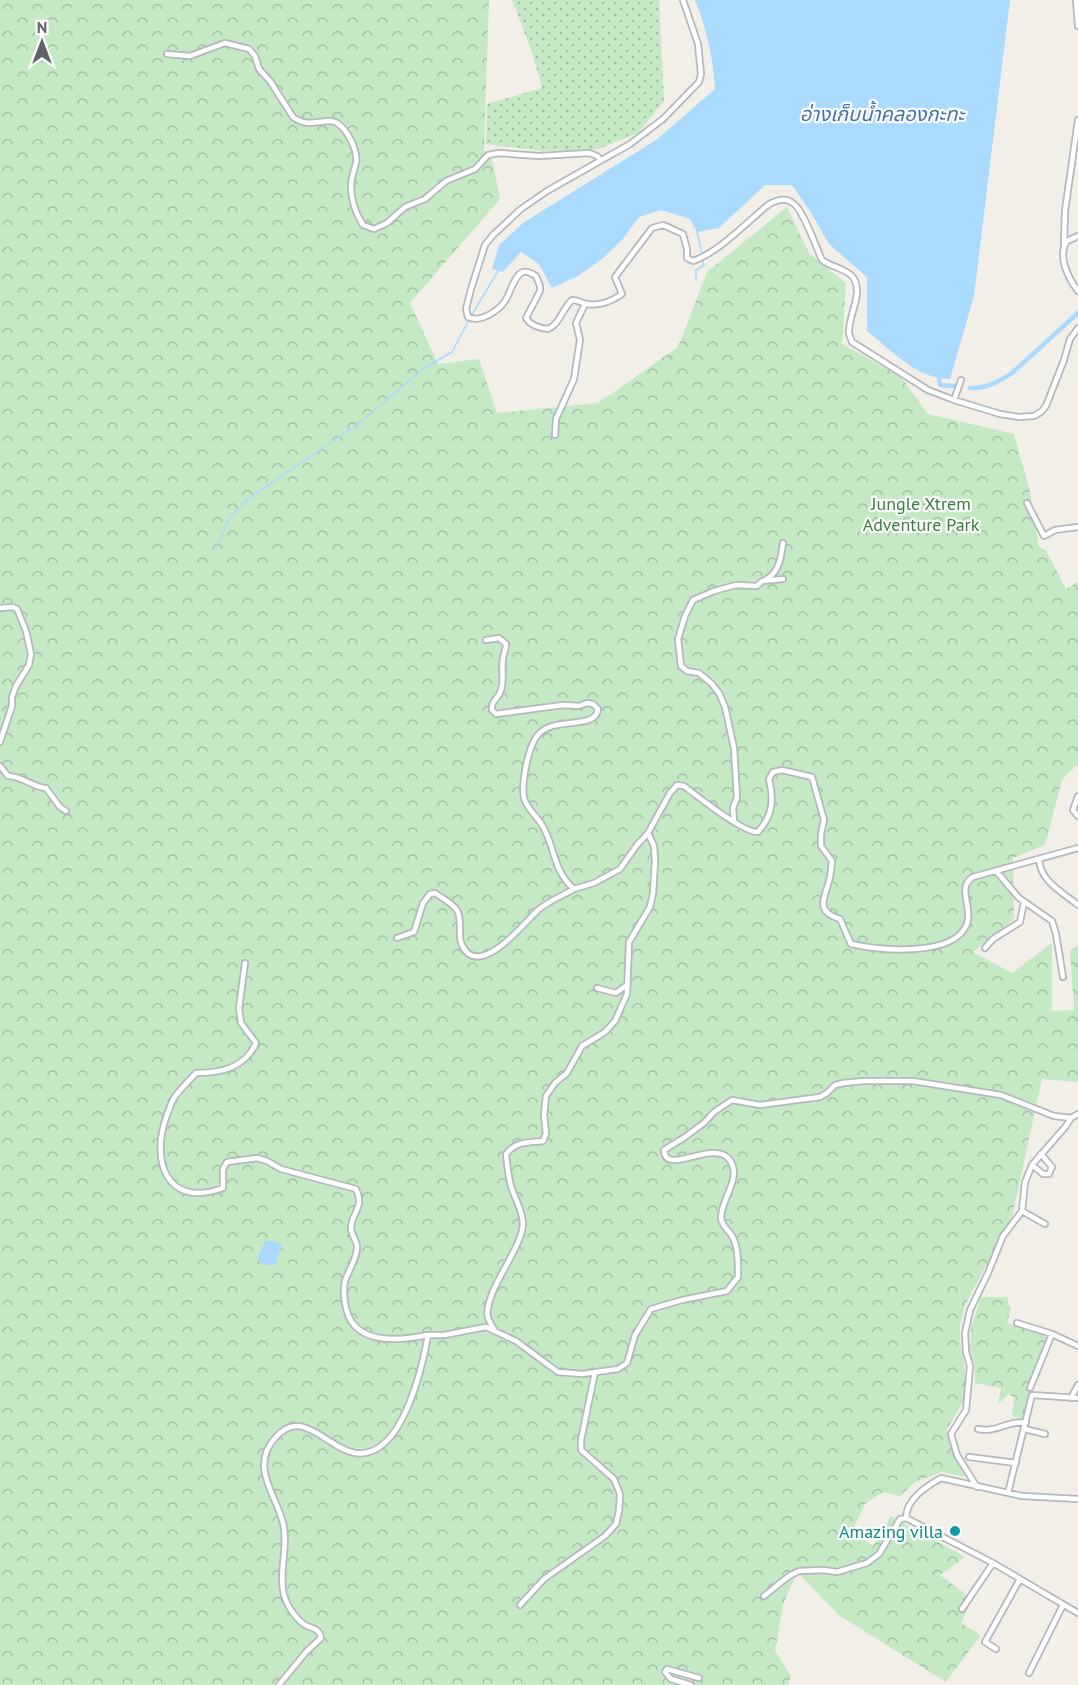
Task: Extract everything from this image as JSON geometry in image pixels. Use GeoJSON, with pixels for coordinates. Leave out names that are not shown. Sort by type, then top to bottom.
{"type":"FeatureCollection","features":[{"type":"Feature","properties":{"kind":"street"},"geometry":{"type":"LineString","coordinates":[[683,0],[698,44],[699,82],[663,119],[630,144],[521,209],[494,235],[485,245],[471,289],[466,315],[472,319],[478,319],[498,308],[505,301],[519,274],[524,272],[533,274],[539,280],[540,291],[526,318],[528,322],[539,328],[548,329],[553,327],[572,300],[585,304],[612,301],[621,294],[615,277],[652,228],[663,225],[683,234],[687,258],[693,261],[704,258],[776,200],[792,202],[801,214],[822,260],[854,278],[856,291],[849,333],[852,342],[928,390],[1000,414],[1019,417],[1034,416],[1046,406],[1070,339],[1078,328]]}},
{"type":"Feature","properties":{"kind":"street"},"geometry":{"type":"LineString","coordinates":[[1076,0],[1078,26]]}},
{"type":"Feature","properties":{"kind":"street"},"geometry":{"type":"LineString","coordinates":[[167,54],[190,56],[225,42],[249,49],[255,56],[259,69],[270,81],[293,117],[298,121],[311,123],[332,121],[339,124],[352,144],[356,156],[351,186],[352,202],[363,225],[374,229],[387,223],[406,206],[425,199],[446,181],[475,169],[488,155],[499,153],[539,156],[589,153],[602,160]]}},
{"type":"Feature","properties":{"kind":"street"},"geometry":{"type":"LineString","coordinates":[[1078,120],[1065,211],[1064,245],[1066,272],[1078,291]]}},
{"type":"Feature","properties":{"kind":"street"},"geometry":{"type":"LineString","coordinates":[[1064,245],[1078,236]]}},
{"type":"Feature","properties":{"kind":"street"},"geometry":{"type":"LineString","coordinates":[[555,435],[556,419],[574,379],[580,340],[576,323],[585,304]]}},
{"type":"Feature","properties":{"kind":"street"},"geometry":{"type":"LineString","coordinates":[[954,400],[961,380]]}},
{"type":"Feature","properties":{"kind":"street"},"geometry":{"type":"LineString","coordinates":[[1026,503],[1044,536],[1055,530],[1078,526]]}},
{"type":"Feature","properties":{"kind":"street"},"geometry":{"type":"LineString","coordinates":[[734,821],[733,808],[736,797],[734,748],[725,707],[719,693],[711,683],[699,673],[687,671],[681,666],[678,639],[693,600],[736,585],[757,586],[773,575],[778,568],[783,543]]}},
{"type":"Feature","properties":{"kind":"street"},"geometry":{"type":"LineString","coordinates":[[762,582],[783,579]]}},
{"type":"Feature","properties":{"kind":"street"},"geometry":{"type":"LineString","coordinates":[[0,608],[17,609],[26,631],[31,654],[29,665],[12,697],[12,706],[0,742]]}},
{"type":"Feature","properties":{"kind":"street"},"geometry":{"type":"LineString","coordinates":[[486,640],[499,639],[506,644],[503,658],[504,680],[500,693],[491,705],[496,714],[563,705],[579,706],[587,703],[593,704],[598,709],[593,719],[585,722],[557,724],[541,730],[533,742],[524,781],[524,796],[528,807],[543,826],[552,856],[568,884],[574,889]]}},
{"type":"Feature","properties":{"kind":"street"},"geometry":{"type":"LineString","coordinates":[[0,766],[8,776],[20,777],[46,788],[60,807],[66,811]]}},
{"type":"Feature","properties":{"kind":"street"},"geometry":{"type":"LineString","coordinates":[[397,938],[414,932],[423,903],[430,894],[435,893],[457,910],[460,942],[464,949],[469,954],[482,956],[500,947],[549,902],[620,869],[648,833],[670,793],[677,785],[684,786],[734,821],[753,832],[758,832],[766,823],[773,804],[769,779],[773,772],[782,770],[812,777],[824,820],[820,834],[821,846],[832,861],[823,908],[828,915],[840,919],[851,945],[919,950],[943,943],[954,938],[967,925],[969,911],[964,885],[966,881],[973,877],[1078,848]]}},
{"type":"Feature","properties":{"kind":"street"},"geometry":{"type":"LineString","coordinates":[[1078,796],[1073,810],[1078,816]]}},
{"type":"Feature","properties":{"kind":"street"},"geometry":{"type":"LineString","coordinates":[[494,1330],[488,1321],[488,1308],[523,1229],[523,1220],[511,1185],[506,1154],[511,1147],[522,1143],[543,1141],[546,1134],[544,1115],[546,1095],[567,1073],[582,1046],[605,1032],[615,1021],[627,994],[629,942],[648,912],[654,893],[654,846],[648,833]]}},
{"type":"Feature","properties":{"kind":"street"},"geometry":{"type":"LineString","coordinates":[[1039,859],[1040,870],[1048,882],[1078,905]]}},
{"type":"Feature","properties":{"kind":"street"},"geometry":{"type":"LineString","coordinates":[[996,871],[1024,902],[1052,921],[1063,977]]}},
{"type":"Feature","properties":{"kind":"street"},"geometry":{"type":"LineString","coordinates":[[985,948],[993,939],[1020,922],[1024,902]]}},
{"type":"Feature","properties":{"kind":"street"},"geometry":{"type":"LineString","coordinates":[[245,963],[239,1008],[241,1023],[256,1043],[245,1060],[227,1070],[196,1073],[173,1099],[163,1127],[159,1148],[163,1168],[173,1186],[186,1191],[208,1193],[222,1188],[223,1169],[227,1162],[258,1158],[281,1169],[356,1189],[360,1197],[351,1228],[357,1247],[345,1282],[344,1300],[348,1316],[356,1330],[371,1336],[404,1340],[486,1327],[516,1341],[558,1372],[582,1374],[618,1369],[627,1363],[635,1335],[651,1309],[682,1300],[727,1292],[738,1277],[735,1242],[721,1221],[721,1213],[734,1174],[728,1158],[721,1154],[708,1152],[674,1161],[664,1156],[664,1150],[686,1137],[714,1112],[732,1100],[760,1105],[780,1104],[820,1096],[828,1093],[835,1085],[843,1083],[864,1080],[914,1081],[1001,1095],[1054,1116],[1071,1118]]}},
{"type":"Feature","properties":{"kind":"street"},"geometry":{"type":"LineString","coordinates":[[597,988],[616,993],[628,984]]}},
{"type":"Feature","properties":{"kind":"street"},"geometry":{"type":"LineString","coordinates":[[977,1486],[957,1455],[951,1434],[966,1410],[970,1366],[966,1352],[965,1333],[970,1310],[1003,1236],[1022,1211],[1025,1182],[1032,1165],[1071,1118],[1078,1114]]}},
{"type":"Feature","properties":{"kind":"street"},"geometry":{"type":"LineString","coordinates":[[1032,1165],[1043,1174],[1050,1174],[1052,1167],[1041,1154]]}},
{"type":"Feature","properties":{"kind":"street"},"geometry":{"type":"LineString","coordinates":[[1022,1211],[1045,1224]]}},
{"type":"Feature","properties":{"kind":"street"},"geometry":{"type":"LineString","coordinates":[[1017,1323],[1052,1334],[1078,1346]]}},
{"type":"Feature","properties":{"kind":"street"},"geometry":{"type":"LineString","coordinates":[[1030,1388],[1052,1334]]}},
{"type":"Feature","properties":{"kind":"street"},"geometry":{"type":"LineString","coordinates":[[279,1685],[306,1652],[321,1638],[316,1628],[304,1624],[293,1613],[284,1595],[284,1523],[266,1479],[266,1459],[269,1448],[274,1438],[285,1429],[296,1425],[306,1427],[339,1447],[354,1453],[367,1453],[381,1445],[393,1434],[405,1415],[416,1384],[428,1335]]}},
{"type":"Feature","properties":{"kind":"street"},"geometry":{"type":"LineString","coordinates":[[520,1605],[544,1579],[605,1536],[616,1524],[620,1494],[614,1479],[581,1450],[595,1372]]}},
{"type":"Feature","properties":{"kind":"street"},"geometry":{"type":"LineString","coordinates":[[1071,1398],[1078,1385]]}},
{"type":"Feature","properties":{"kind":"street"},"geometry":{"type":"LineString","coordinates":[[1008,1493],[1032,1395],[1078,1398]]}},
{"type":"Feature","properties":{"kind":"street"},"geometry":{"type":"LineString","coordinates":[[978,1428],[985,1430],[997,1428],[1014,1421],[1045,1434]]}},
{"type":"Feature","properties":{"kind":"street"},"geometry":{"type":"LineString","coordinates":[[969,1457],[1016,1463]]}},
{"type":"Feature","properties":{"kind":"street"},"geometry":{"type":"LineString","coordinates":[[906,1518],[908,1507],[924,1488],[941,1478],[1008,1493],[1078,1499]]}},
{"type":"Feature","properties":{"kind":"street"},"geometry":{"type":"LineString","coordinates":[[764,1596],[789,1576],[800,1571],[837,1572],[867,1563],[879,1554],[900,1519],[906,1518],[993,1563],[1078,1613]]}},
{"type":"Feature","properties":{"kind":"street"},"geometry":{"type":"LineString","coordinates":[[962,1609],[993,1563]]}},
{"type":"Feature","properties":{"kind":"street"},"geometry":{"type":"LineString","coordinates":[[996,1649],[985,1642],[1020,1579]]}},
{"type":"Feature","properties":{"kind":"street"},"geometry":{"type":"LineString","coordinates":[[1029,1673],[1063,1605]]}},
{"type":"Feature","properties":{"kind":"street"},"geometry":{"type":"LineString","coordinates":[[691,1685],[671,1679],[665,1672],[667,1669],[699,1678]]}},
{"type":"Feature","properties":{"kind":"green space","name":"Jungle Xtrem Adventure Park"},"geometry":{"type":"Polygon","coordinates":[[[0,0],[489,0],[484,151],[491,154],[500,199],[410,303],[438,364],[479,359],[497,413],[598,403],[678,347],[707,272],[787,207],[809,253],[846,283],[842,344],[901,377],[928,414],[1014,434],[1030,492],[1039,547],[1046,550],[1066,589],[1078,582],[1078,767],[1075,766],[1062,780],[1045,845],[1013,858],[1014,919],[973,952],[1012,973],[1052,943],[1052,1011],[1074,1010],[1070,950],[1078,946],[1078,1082],[1042,1079],[1012,1217],[965,1305],[960,1325],[960,1343],[966,1376],[963,1402],[946,1431],[965,1477],[942,1472],[915,1482],[900,1496],[883,1492],[865,1504],[852,1531],[873,1546],[891,1516],[965,1557],[940,1575],[972,1599],[961,1623],[981,1635],[946,1682],[840,1616],[797,1572],[783,1605],[775,1651],[791,1676],[788,1685],[0,1685],[0,0]]]}},
{"type":"Feature","properties":{"kind":"green space"},"geometry":{"type":"Polygon","coordinates":[[[512,0],[659,0],[664,101],[638,133],[598,149],[543,151],[486,144],[487,104],[542,88],[532,52],[512,0]]]}},
{"type":"Feature","properties":{"kind":"green space"},"geometry":{"type":"Polygon","coordinates":[[[981,1297],[1008,1297],[1008,1304],[1011,1308],[1007,1323],[1047,1336],[1027,1387],[1029,1393],[1024,1419],[1012,1416],[1014,1398],[1009,1394],[998,1404],[1001,1388],[975,1383],[974,1364],[970,1350],[971,1327],[981,1297]]]}},
{"type":"Feature","properties":{"kind":"water","name":"อ่างเก็บน้ำคลองกะทะ"},"geometry":{"type":"Polygon","coordinates":[[[695,0],[1010,0],[974,296],[950,379],[938,378],[916,369],[867,331],[867,277],[829,244],[792,185],[765,185],[719,228],[697,232],[690,219],[661,210],[639,217],[622,240],[602,259],[578,276],[552,288],[539,264],[521,252],[503,272],[492,269],[499,245],[523,223],[656,140],[715,89],[709,44],[695,0]]]}},
{"type":"Feature","properties":{"kind":"water"},"geometry":{"type":"Polygon","coordinates":[[[265,1241],[282,1245],[275,1265],[260,1263],[258,1256],[265,1241]]]}},
{"type":"Feature","properties":{"kind":"waterway"},"geometry":{"type":"LineString","coordinates":[[697,232],[702,254]]}},
{"type":"Feature","properties":{"kind":"waterway"},"geometry":{"type":"LineString","coordinates":[[696,280],[696,270],[704,265],[703,262]]}},
{"type":"Feature","properties":{"kind":"waterway"},"geometry":{"type":"LineString","coordinates":[[471,316],[498,271]]}},
{"type":"Feature","properties":{"kind":"waterway"},"geometry":{"type":"LineString","coordinates":[[970,388],[987,386],[1012,373],[1078,313]]}},
{"type":"Feature","properties":{"kind":"waterway"},"geometry":{"type":"LineString","coordinates":[[215,550],[229,519],[248,499],[358,424],[424,368],[452,352],[469,320]]}},
{"type":"Feature","properties":{"kind":"waterway"},"geometry":{"type":"LineString","coordinates":[[939,379],[940,385],[954,386]]}},
{"type":"Feature","properties":{"kind":"place","name":"Amazing villa"},"geometry":{"type":"Point","coordinates":[955,1531]}}]}
